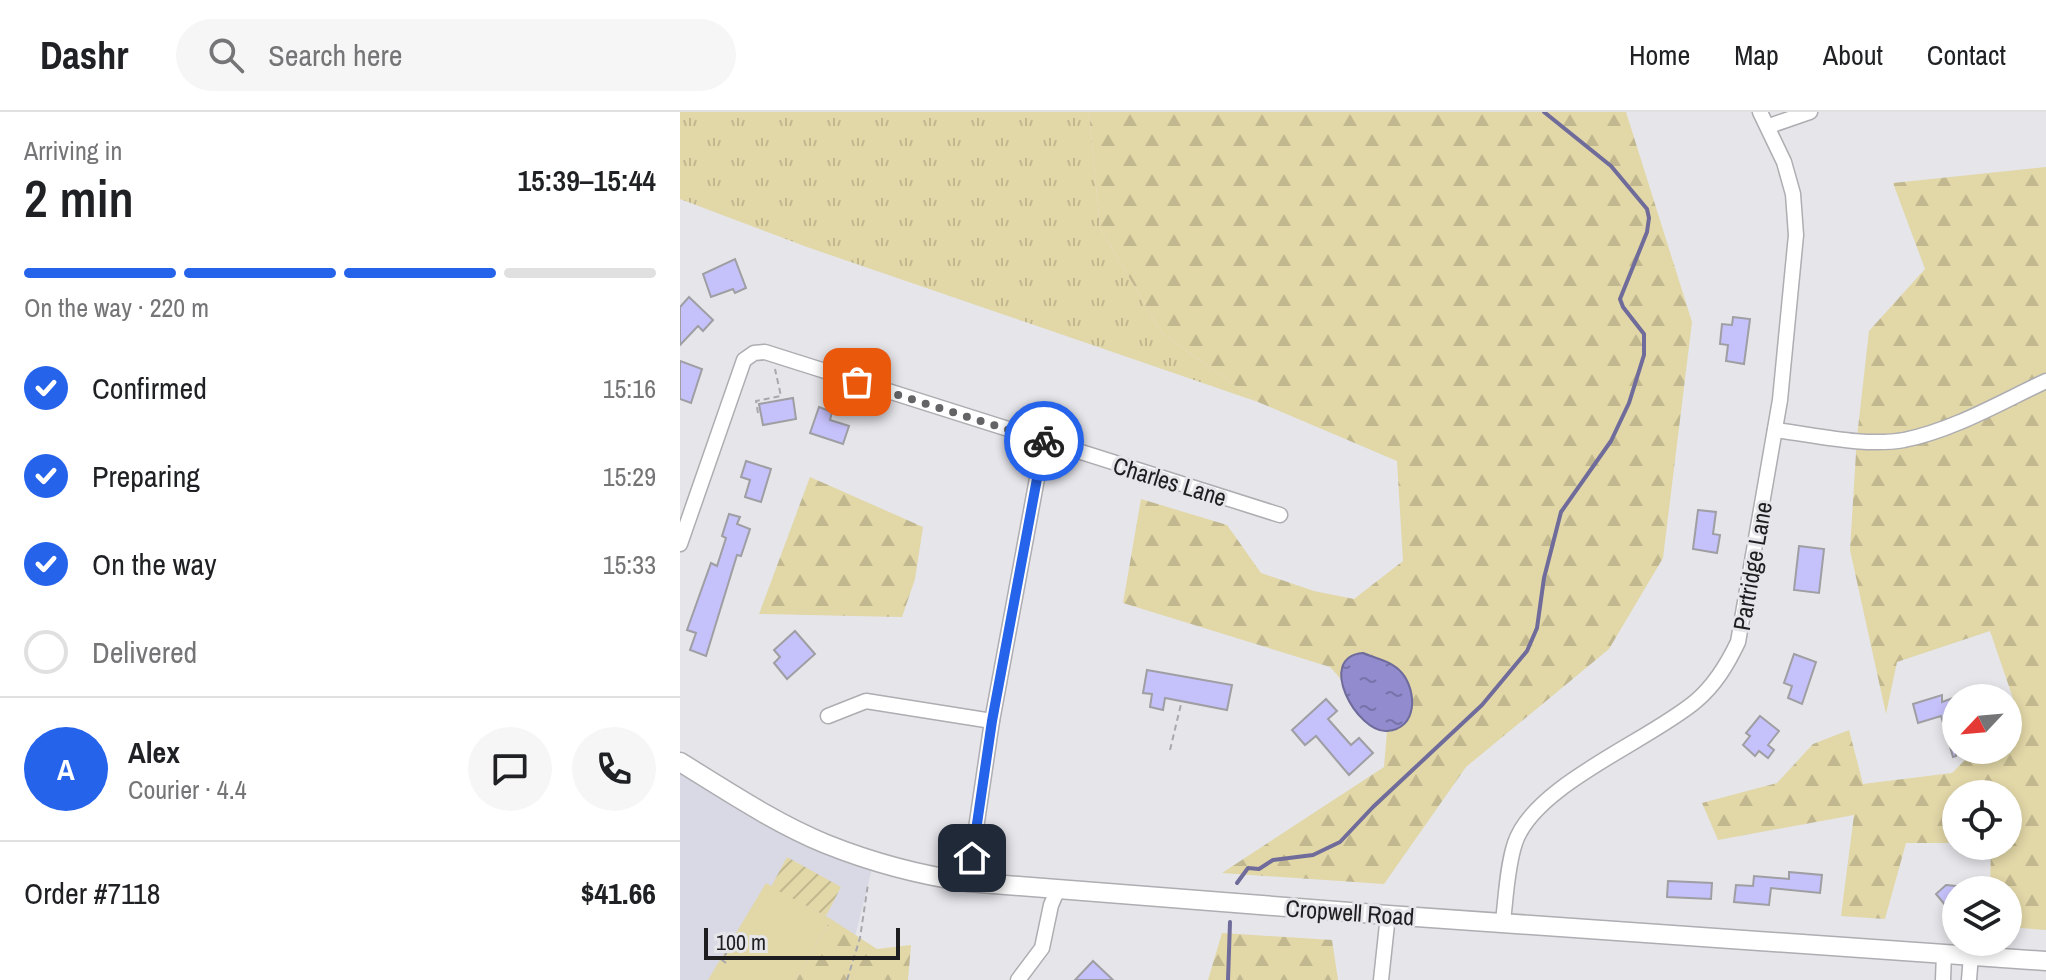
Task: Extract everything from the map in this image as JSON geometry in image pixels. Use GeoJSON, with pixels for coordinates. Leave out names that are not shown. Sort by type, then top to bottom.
{"type":"FeatureCollection","features":[{"type":"Feature","properties":{"kind":"street","name":"Partridge Lane"},"geometry":{"type":"LineString","coordinates":[[1503,921],[1515,843],[1539,808],[1563,787],[1698,700],[1727,666],[1738,642],[1775,430],[1796,235],[1793,194],[1784,162],[1760,112]]}},
{"type":"Feature","properties":{"kind":"street"},"geometry":{"type":"LineString","coordinates":[[1769,126],[1810,112]]}},
{"type":"Feature","properties":{"kind":"street","name":"Charles Lane"},"geometry":{"type":"LineString","coordinates":[[680,544],[744,360],[754,353],[765,352],[1280,515]]}},
{"type":"Feature","properties":{"kind":"street"},"geometry":{"type":"LineString","coordinates":[[1775,430],[1861,440],[1901,440],[1933,432],[2046,381]]}},
{"type":"Feature","properties":{"kind":"street"},"geometry":{"type":"LineString","coordinates":[[968,882],[992,721],[1044,441]]}},
{"type":"Feature","properties":{"kind":"street"},"geometry":{"type":"LineString","coordinates":[[828,716],[866,701],[992,721]]}},
{"type":"Feature","properties":{"kind":"street","name":"Cropwell Road"},"geometry":{"type":"LineString","coordinates":[[680,762],[786,825],[824,843],[900,869],[968,882],[1388,915],[1942,953]]}},
{"type":"Feature","properties":{"kind":"street"},"geometry":{"type":"LineString","coordinates":[[1018,980],[1042,948],[1051,905],[1058,889]]}},
{"type":"Feature","properties":{"kind":"street"},"geometry":{"type":"LineString","coordinates":[[1381,980],[1388,915]]}},
{"type":"Feature","properties":{"kind":"street"},"geometry":{"type":"LineString","coordinates":[[1943,980],[1944,956]]}},
{"type":"Feature","properties":{"kind":"street"},"geometry":{"type":"LineString","coordinates":[[1969,980],[1971,956]]}},
{"type":"Feature","properties":{"kind":"street","name":"Cropwell Road"},"geometry":{"type":"LineString","coordinates":[[1984,956],[2046,961]]}},
{"type":"Feature","properties":{"kind":"path"},"geometry":{"type":"LineString","coordinates":[[758,413],[756,401],[781,396],[775,368]]}},
{"type":"Feature","properties":{"kind":"path"},"geometry":{"type":"LineString","coordinates":[[1170,750],[1182,700]]}},
{"type":"Feature","properties":{"kind":"path"},"geometry":{"type":"LineString","coordinates":[[847,980],[860,938],[868,884]]}},
{"type":"Feature","properties":{"kind":"path"},"geometry":{"type":"LineString","coordinates":[[726,963],[722,960],[733,942]]}},
{"type":"Feature","properties":{"kind":"shaded area"},"geometry":{"type":"Polygon","coordinates":[[[680,762],[874,861],[844,980],[680,980],[680,762]]]}},
{"type":"Feature","properties":{"kind":"green space"},"geometry":{"type":"Polygon","coordinates":[[[680,112],[1089,112],[1100,228],[1162,333],[1258,402],[807,247],[680,199],[680,112]]]}},
{"type":"Feature","properties":{"kind":"green space"},"geometry":{"type":"Polygon","coordinates":[[[1089,112],[1626,112],[1692,322],[1663,558],[1609,649],[1466,767],[1384,884],[1222,873],[1384,767],[1387,731],[1330,667],[1123,603],[1141,499],[1227,525],[1261,573],[1314,591],[1354,599],[1403,561],[1397,461],[1258,402],[1162,333],[1100,228],[1089,112]]]}},
{"type":"Feature","properties":{"kind":"green space"},"geometry":{"type":"Polygon","coordinates":[[[2046,167],[2046,930],[2022,928],[2022,876],[1990,876],[1991,860],[2022,860],[2022,780],[1942,780],[1942,843],[1906,843],[1885,919],[1841,916],[1854,815],[1718,840],[1702,803],[1777,783],[1813,744],[1849,730],[1863,784],[1952,773],[1961,764],[2022,764],[2022,684],[2008,684],[1990,631],[1897,662],[1886,714],[1850,550],[1857,437],[1869,331],[1925,269],[1893,183],[2046,167]]]}},
{"type":"Feature","properties":{"kind":"green space"},"geometry":{"type":"Polygon","coordinates":[[[810,477],[923,527],[915,579],[902,617],[759,614],[810,477]]]}},
{"type":"Feature","properties":{"kind":"green space"},"geometry":{"type":"Polygon","coordinates":[[[787,857],[841,887],[826,916],[771,887],[787,857]]]}},
{"type":"Feature","properties":{"kind":"green space"},"geometry":{"type":"Polygon","coordinates":[[[766,883],[831,919],[796,980],[708,980],[766,883]]]}},
{"type":"Feature","properties":{"kind":"green space"},"geometry":{"type":"Polygon","coordinates":[[[831,919],[877,949],[911,945],[908,980],[796,980],[831,919]]]}},
{"type":"Feature","properties":{"kind":"green space"},"geometry":{"type":"Polygon","coordinates":[[[1222,933],[1332,940],[1338,980],[1208,980],[1222,933]]]}},
{"type":"Feature","properties":{"kind":"water"},"geometry":{"type":"Polygon","coordinates":[[[1363,653],[1394,666],[1407,681],[1412,708],[1405,724],[1397,729],[1387,731],[1375,728],[1364,720],[1346,694],[1342,667],[1349,658],[1363,653]]]}},
{"type":"Feature","properties":{"kind":"building"},"geometry":{"type":"Polygon","coordinates":[[[735,259],[746,288],[711,297],[703,274],[735,259]]]}},
{"type":"Feature","properties":{"kind":"building"},"geometry":{"type":"Polygon","coordinates":[[[689,297],[713,320],[703,331],[698,326],[680,345],[680,307],[689,297]]]}},
{"type":"Feature","properties":{"kind":"building"},"geometry":{"type":"Polygon","coordinates":[[[1733,317],[1750,319],[1744,364],[1726,361],[1728,345],[1720,344],[1722,324],[1732,325],[1733,317]]]}},
{"type":"Feature","properties":{"kind":"building"},"geometry":{"type":"Polygon","coordinates":[[[680,361],[702,369],[691,403],[680,399],[680,361]]]}},
{"type":"Feature","properties":{"kind":"building"},"geometry":{"type":"Polygon","coordinates":[[[793,398],[796,419],[763,425],[759,404],[793,398]]]}},
{"type":"Feature","properties":{"kind":"building"},"geometry":{"type":"Polygon","coordinates":[[[819,407],[832,412],[830,420],[849,426],[843,444],[810,433],[819,407]]]}},
{"type":"Feature","properties":{"kind":"building"},"geometry":{"type":"Polygon","coordinates":[[[746,461],[771,469],[761,502],[745,497],[750,480],[741,477],[746,461]]]}},
{"type":"Feature","properties":{"kind":"building"},"geometry":{"type":"Polygon","coordinates":[[[1698,510],[1716,512],[1713,534],[1720,535],[1717,553],[1693,549],[1698,510]]]}},
{"type":"Feature","properties":{"kind":"building"},"geometry":{"type":"Polygon","coordinates":[[[729,514],[740,517],[737,524],[750,529],[741,556],[737,555],[706,656],[690,650],[696,633],[687,630],[711,563],[717,566],[726,538],[722,536],[729,514]]]}},
{"type":"Feature","properties":{"kind":"building"},"geometry":{"type":"Polygon","coordinates":[[[1799,546],[1824,549],[1819,593],[1794,590],[1799,546]]]}},
{"type":"Feature","properties":{"kind":"building"},"geometry":{"type":"Polygon","coordinates":[[[795,631],[815,654],[787,679],[774,663],[780,657],[774,650],[795,631]]]}},
{"type":"Feature","properties":{"kind":"building"},"geometry":{"type":"Polygon","coordinates":[[[1794,654],[1816,662],[1802,704],[1788,698],[1792,686],[1784,683],[1794,654]]]}},
{"type":"Feature","properties":{"kind":"building"},"geometry":{"type":"Polygon","coordinates":[[[1147,670],[1232,685],[1227,710],[1165,698],[1163,710],[1150,707],[1152,694],[1143,693],[1147,670]]]}},
{"type":"Feature","properties":{"kind":"building"},"geometry":{"type":"Polygon","coordinates":[[[1942,695],[1942,719],[1941,716],[1918,723],[1913,704],[1942,695]]]}},
{"type":"Feature","properties":{"kind":"building"},"geometry":{"type":"Polygon","coordinates":[[[1326,699],[1337,711],[1328,719],[1351,745],[1359,738],[1373,753],[1349,775],[1316,736],[1305,745],[1292,730],[1326,699]]]}},
{"type":"Feature","properties":{"kind":"building"},"geometry":{"type":"Polygon","coordinates":[[[1760,716],[1779,731],[1768,745],[1774,750],[1768,758],[1759,751],[1755,756],[1743,745],[1750,736],[1746,733],[1760,716]]]}},
{"type":"Feature","properties":{"kind":"building"},"geometry":{"type":"Polygon","coordinates":[[[1789,872],[1822,875],[1820,893],[1771,888],[1769,905],[1734,902],[1736,885],[1753,886],[1754,876],[1789,879],[1789,872]]]}},
{"type":"Feature","properties":{"kind":"building"},"geometry":{"type":"Polygon","coordinates":[[[1668,881],[1712,883],[1711,899],[1667,897],[1668,881]]]}},
{"type":"Feature","properties":{"kind":"building"},"geometry":{"type":"Polygon","coordinates":[[[1093,961],[1113,980],[1075,980],[1093,961]]]}},
{"type":"Feature","properties":{"kind":"waterway"},"geometry":{"type":"LineString","coordinates":[[1237,883],[1248,868],[1259,869],[1273,860],[1313,855],[1340,842],[1482,705],[1527,651],[1537,628],[1544,578],[1561,512],[1611,441],[1629,403],[1644,355],[1644,334],[1620,299],[1647,232],[1647,209],[1611,166],[1544,112]]}},
{"type":"Feature","properties":{"kind":"waterway"},"geometry":{"type":"LineString","coordinates":[[1228,980],[1230,922]]}},
{"type":"Feature","properties":{"kind":"way so far"},"geometry":{"type":"LineString","coordinates":[[857,382],[1044,441]]}},
{"type":"Feature","properties":{"kind":"route"},"geometry":{"type":"LineString","coordinates":[[972,858],[992,721],[1044,441]]}}]}
